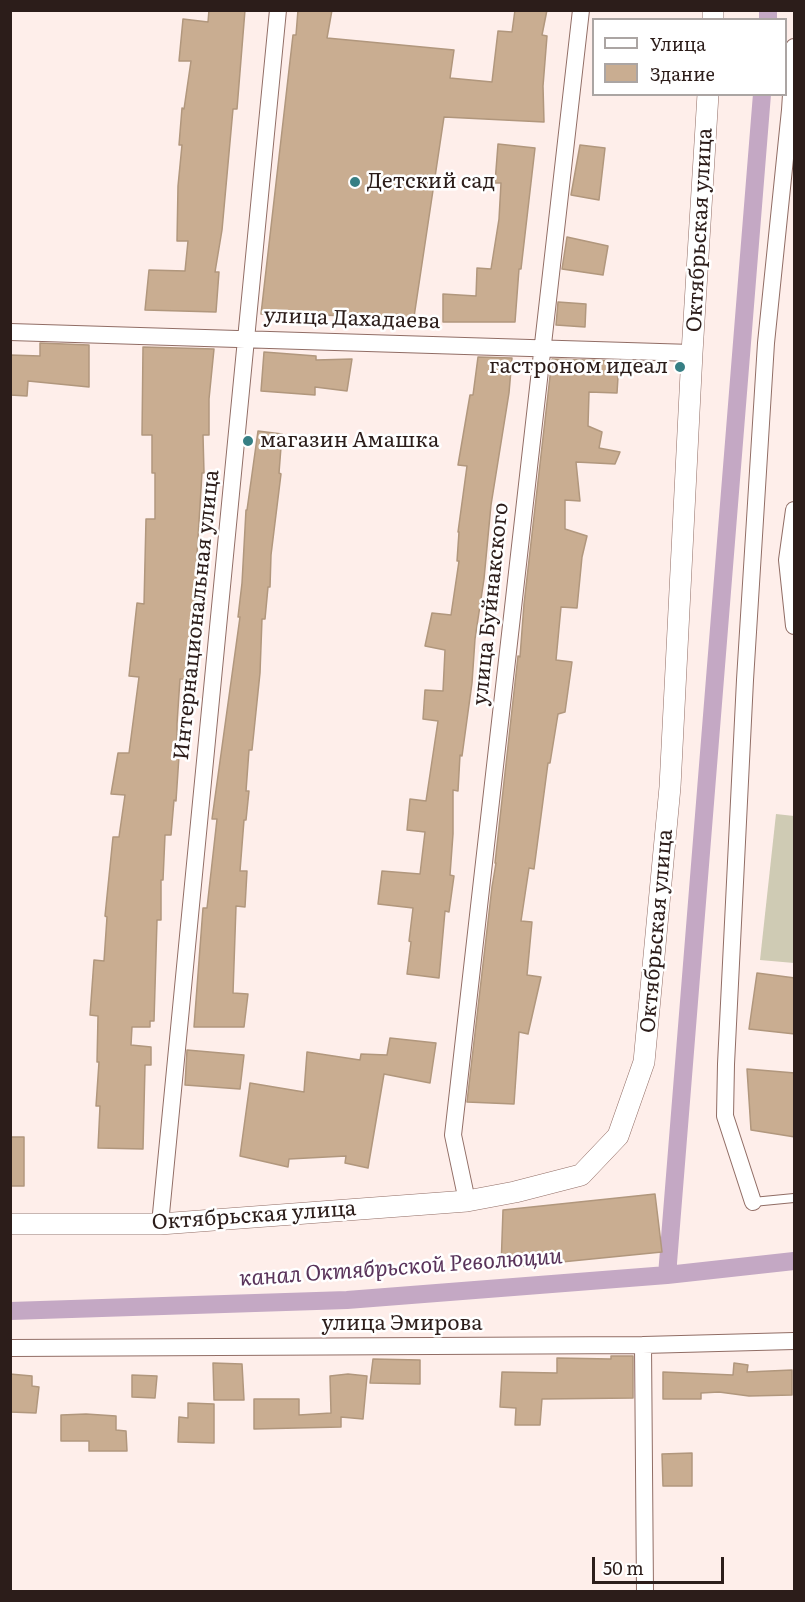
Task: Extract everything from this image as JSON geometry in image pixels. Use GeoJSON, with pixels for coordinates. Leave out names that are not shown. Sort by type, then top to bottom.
{"type":"FeatureCollection","features":[{"type":"Feature","properties":{"kind":"street","name":"Интернациональная улица"},"geometry":{"type":"LineString","coordinates":[[160,1224],[278,10]]}},
{"type":"Feature","properties":{"kind":"street","name":"улица Буйнакского"},"geometry":{"type":"LineString","coordinates":[[467,1201],[453,1135],[581,10]]}},
{"type":"Feature","properties":{"kind":"street"},"geometry":{"type":"LineString","coordinates":[[753,1202],[725,1116],[726,1064],[745,680],[766,343],[795,47]]}},
{"type":"Feature","properties":{"kind":"street","name":"Октябрьская улица"},"geometry":{"type":"LineString","coordinates":[[10,1224],[160,1224],[467,1201],[515,1192],[581,1175],[618,1136],[644,1062],[670,788],[692,353],[708,96]]}},
{"type":"Feature","properties":{"kind":"street","name":"улица Дахадаева"},"geometry":{"type":"LineString","coordinates":[[10,332],[692,353]]}},
{"type":"Feature","properties":{"kind":"street"},"geometry":{"type":"LineString","coordinates":[[794,626],[787,560],[795,510]]}},
{"type":"Feature","properties":{"kind":"street","name":"улица Эмирова"},"geometry":{"type":"LineString","coordinates":[[10,1348],[643,1345],[795,1341]]}},
{"type":"Feature","properties":{"kind":"street"},"geometry":{"type":"LineString","coordinates":[[643,1345],[645,1592]]}},
{"type":"Feature","properties":{"kind":"lane"},"geometry":{"type":"LineString","coordinates":[[753,1202],[795,1198]]}},
{"type":"Feature","properties":{"kind":"shaded area"},"geometry":{"type":"Polygon","coordinates":[[[776,814],[794,816],[794,963],[760,960],[776,814]]]}},
{"type":"Feature","properties":{"kind":"building"},"geometry":{"type":"Polygon","coordinates":[[[209,10],[245,10],[237,109],[233,109],[222,230],[215,272],[219,272],[216,312],[145,310],[149,270],[185,271],[188,241],[177,241],[178,186],[182,145],[179,145],[182,108],[184,109],[191,61],[179,61],[183,19],[208,22],[209,10]]]}},
{"type":"Feature","properties":{"kind":"building","name":"Детский сад"},"geometry":{"type":"Polygon","coordinates":[[[298,10],[332,10],[327,38],[454,50],[450,78],[492,82],[498,31],[512,32],[515,10],[547,10],[542,35],[547,36],[543,86],[544,122],[444,117],[414,317],[261,314],[293,35],[296,35],[298,10]]]}},
{"type":"Feature","properties":{"kind":"building"},"geometry":{"type":"Polygon","coordinates":[[[498,144],[535,148],[521,269],[519,269],[515,322],[443,322],[443,294],[476,296],[477,268],[491,269],[499,219],[501,183],[495,183],[498,144]]]}},
{"type":"Feature","properties":{"kind":"building"},"geometry":{"type":"Polygon","coordinates":[[[580,145],[605,148],[599,200],[571,195],[580,145]]]}},
{"type":"Feature","properties":{"kind":"building"},"geometry":{"type":"Polygon","coordinates":[[[567,237],[608,246],[603,275],[562,269],[567,237]]]}},
{"type":"Feature","properties":{"kind":"building"},"geometry":{"type":"Polygon","coordinates":[[[558,302],[586,304],[585,327],[556,325],[558,302]]]}},
{"type":"Feature","properties":{"kind":"building"},"geometry":{"type":"Polygon","coordinates":[[[40,343],[89,345],[89,387],[28,381],[27,396],[10,395],[10,355],[40,356],[40,343]]]}},
{"type":"Feature","properties":{"kind":"building"},"geometry":{"type":"Polygon","coordinates":[[[143,347],[214,349],[209,399],[209,435],[203,435],[204,473],[202,473],[196,601],[194,601],[188,679],[180,679],[176,801],[174,800],[171,835],[165,835],[163,880],[161,880],[161,920],[157,920],[154,1021],[150,1021],[150,1027],[132,1027],[131,1045],[151,1047],[151,1065],[145,1065],[143,1149],[98,1148],[100,1106],[96,1106],[99,1062],[97,1062],[98,1016],[90,1015],[94,960],[104,961],[107,917],[105,916],[113,837],[119,837],[125,795],[111,794],[118,753],[129,753],[139,677],[129,676],[137,603],[144,604],[146,519],[155,519],[152,435],[142,435],[143,347]]]}},
{"type":"Feature","properties":{"kind":"building"},"geometry":{"type":"Polygon","coordinates":[[[264,352],[316,356],[316,360],[352,359],[347,391],[315,387],[315,395],[261,391],[264,352]]]}},
{"type":"Feature","properties":{"kind":"building"},"geometry":{"type":"Polygon","coordinates":[[[478,357],[512,358],[509,393],[491,505],[472,683],[462,756],[460,755],[458,791],[453,790],[450,875],[454,876],[449,912],[445,911],[439,978],[407,974],[413,908],[378,904],[382,871],[420,874],[425,832],[407,830],[410,799],[426,801],[438,721],[423,719],[425,690],[443,691],[445,650],[425,646],[432,613],[451,615],[459,561],[457,561],[458,532],[467,466],[458,465],[470,395],[473,395],[478,357]]]}},
{"type":"Feature","properties":{"kind":"building"},"geometry":{"type":"Polygon","coordinates":[[[552,359],[619,361],[617,393],[589,392],[588,426],[602,432],[599,448],[620,452],[615,464],[576,462],[580,501],[565,500],[565,529],[587,536],[582,557],[577,608],[561,607],[556,660],[572,662],[565,712],[558,714],[550,763],[548,763],[534,869],[529,868],[521,921],[532,922],[527,975],[541,977],[528,1034],[519,1032],[514,1104],[467,1102],[518,656],[520,657],[552,359]]]}},
{"type":"Feature","properties":{"kind":"building"},"geometry":{"type":"Polygon","coordinates":[[[258,431],[282,434],[279,473],[281,474],[271,555],[270,587],[268,587],[265,619],[262,619],[260,673],[252,750],[249,750],[246,791],[249,791],[240,871],[247,871],[245,907],[236,906],[233,993],[248,994],[244,1027],[194,1027],[203,908],[207,908],[217,819],[212,819],[240,617],[238,617],[246,510],[258,431]]]}},
{"type":"Feature","properties":{"kind":"building"},"geometry":{"type":"Polygon","coordinates":[[[757,973],[795,978],[795,1034],[749,1029],[757,973]]]}},
{"type":"Feature","properties":{"kind":"building"},"geometry":{"type":"Polygon","coordinates":[[[390,1038],[436,1043],[430,1083],[384,1074],[368,1168],[345,1163],[346,1156],[289,1159],[288,1167],[240,1156],[250,1083],[304,1092],[307,1052],[360,1060],[361,1054],[387,1055],[390,1038]]]}},
{"type":"Feature","properties":{"kind":"building"},"geometry":{"type":"Polygon","coordinates":[[[187,1050],[244,1055],[240,1089],[185,1085],[187,1050]]]}},
{"type":"Feature","properties":{"kind":"building"},"geometry":{"type":"Polygon","coordinates":[[[747,1069],[795,1073],[795,1137],[751,1130],[747,1069]]]}},
{"type":"Feature","properties":{"kind":"building"},"geometry":{"type":"Polygon","coordinates":[[[10,1137],[24,1137],[24,1186],[10,1186],[10,1137]]]}},
{"type":"Feature","properties":{"kind":"building"},"geometry":{"type":"Polygon","coordinates":[[[655,1194],[662,1252],[501,1268],[503,1210],[655,1194]]]}},
{"type":"Feature","properties":{"kind":"building"},"geometry":{"type":"Polygon","coordinates":[[[611,1356],[633,1356],[633,1398],[542,1399],[540,1425],[515,1425],[516,1408],[500,1407],[502,1372],[557,1373],[557,1358],[611,1359],[611,1356]]]}},
{"type":"Feature","properties":{"kind":"building"},"geometry":{"type":"Polygon","coordinates":[[[373,1359],[420,1360],[420,1384],[370,1383],[373,1359]]]}},
{"type":"Feature","properties":{"kind":"building"},"geometry":{"type":"Polygon","coordinates":[[[213,1363],[242,1364],[244,1400],[214,1400],[213,1363]]]}},
{"type":"Feature","properties":{"kind":"building"},"geometry":{"type":"Polygon","coordinates":[[[734,1363],[748,1365],[747,1372],[792,1370],[792,1395],[749,1396],[719,1392],[701,1393],[701,1399],[663,1399],[663,1372],[733,1375],[734,1363]]]}},
{"type":"Feature","properties":{"kind":"building"},"geometry":{"type":"Polygon","coordinates":[[[10,1374],[32,1376],[32,1386],[39,1387],[36,1413],[10,1412],[10,1374]]]}},
{"type":"Feature","properties":{"kind":"building"},"geometry":{"type":"Polygon","coordinates":[[[348,1374],[367,1376],[363,1419],[341,1417],[341,1427],[254,1429],[254,1399],[299,1399],[299,1415],[331,1413],[330,1376],[348,1374]]]}},
{"type":"Feature","properties":{"kind":"building"},"geometry":{"type":"Polygon","coordinates":[[[132,1375],[157,1376],[155,1398],[132,1397],[132,1375]]]}},
{"type":"Feature","properties":{"kind":"building"},"geometry":{"type":"Polygon","coordinates":[[[188,1403],[214,1404],[214,1443],[178,1442],[179,1417],[188,1418],[188,1403]]]}},
{"type":"Feature","properties":{"kind":"building"},"geometry":{"type":"Polygon","coordinates":[[[61,1415],[116,1416],[116,1430],[126,1431],[127,1451],[89,1451],[89,1441],[61,1441],[61,1415]]]}},
{"type":"Feature","properties":{"kind":"building"},"geometry":{"type":"Polygon","coordinates":[[[692,1453],[692,1486],[663,1486],[662,1454],[692,1453]]]}},
{"type":"Feature","properties":{"kind":"waterway"},"geometry":{"type":"LineString","coordinates":[[768,10],[768,18]]}},
{"type":"Feature","properties":{"kind":"waterway"},"geometry":{"type":"LineString","coordinates":[[667,1275],[762,96]]}},
{"type":"Feature","properties":{"kind":"waterway","name":"канал Октябрьской Революции"},"geometry":{"type":"LineString","coordinates":[[10,1311],[347,1300],[667,1275],[794,1261]]}},
{"type":"Feature","properties":{"kind":"place","name":"Детский сад"},"geometry":{"type":"Point","coordinates":[355,182]}},
{"type":"Feature","properties":{"kind":"place","name":"гастроном идеал"},"geometry":{"type":"Point","coordinates":[680,367]}},
{"type":"Feature","properties":{"kind":"place","name":"магазин Амашка"},"geometry":{"type":"Point","coordinates":[248,441]}}]}
